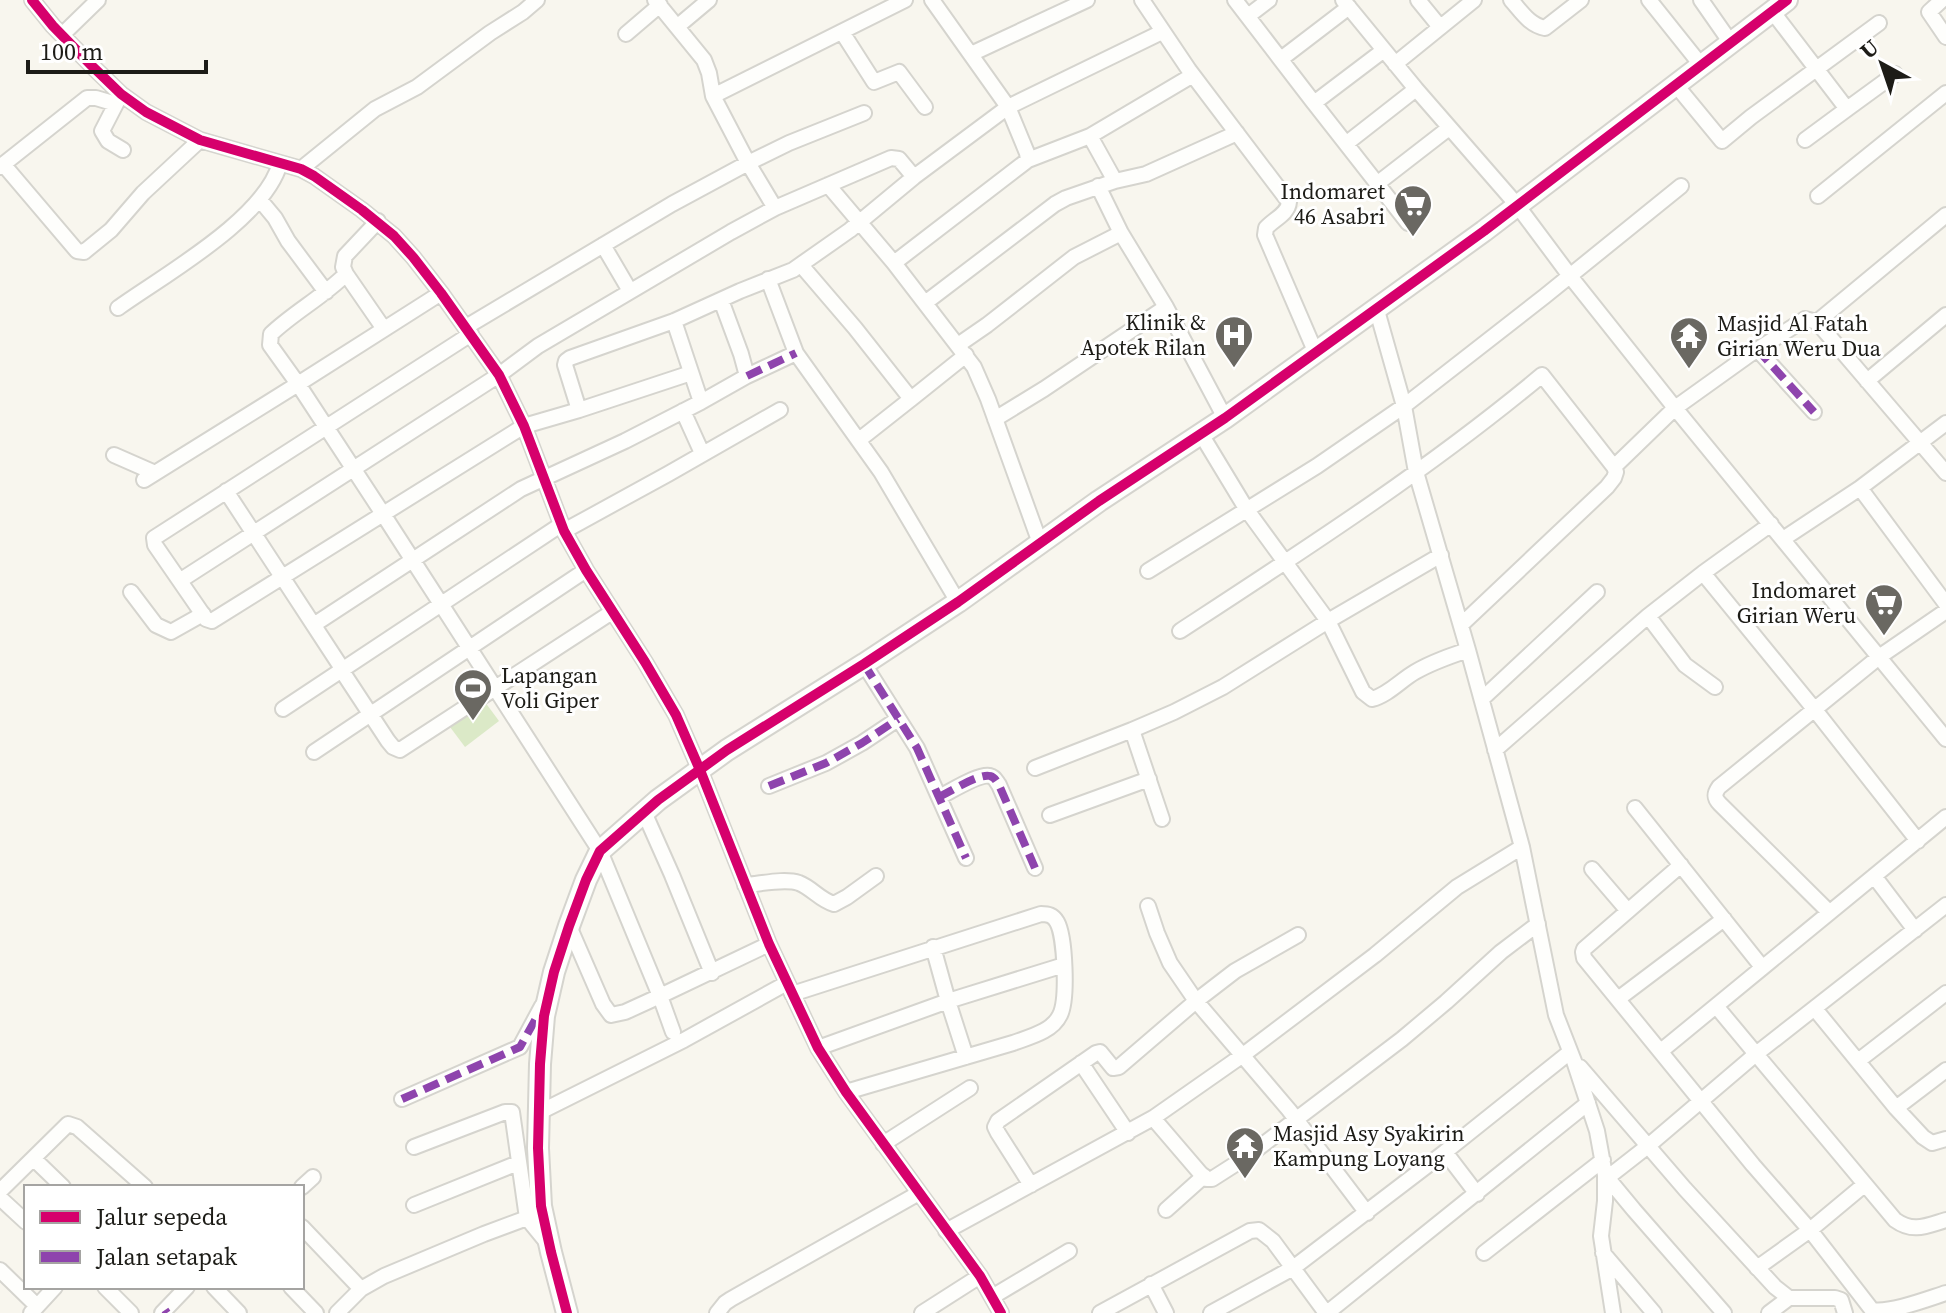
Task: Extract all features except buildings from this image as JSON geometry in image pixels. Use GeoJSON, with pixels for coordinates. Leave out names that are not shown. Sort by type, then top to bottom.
{"type":"FeatureCollection","features":[{"type":"Feature","properties":{"kind":"street"},"geometry":{"type":"LineString","coordinates":[[32,0],[118,99]]}},
{"type":"Feature","properties":{"kind":"street"},"geometry":{"type":"LineString","coordinates":[[62,35],[98,0]]}},
{"type":"Feature","properties":{"kind":"street"},"geometry":{"type":"LineString","coordinates":[[301,169],[375,109],[417,87],[537,0]]}},
{"type":"Feature","properties":{"kind":"street"},"geometry":{"type":"LineString","coordinates":[[678,26],[709,0]]}},
{"type":"Feature","properties":{"kind":"street"},"geometry":{"type":"LineString","coordinates":[[713,96],[905,0]]}},
{"type":"Feature","properties":{"kind":"street"},"geometry":{"type":"LineString","coordinates":[[932,0],[1008,107],[1028,160]]}},
{"type":"Feature","properties":{"kind":"street"},"geometry":{"type":"LineString","coordinates":[[971,54],[1087,0]]}},
{"type":"Feature","properties":{"kind":"street"},"geometry":{"type":"LineString","coordinates":[[1142,0],[1193,75],[1289,202],[1284,213],[1266,228],[1265,235],[1315,351]]}},
{"type":"Feature","properties":{"kind":"street"},"geometry":{"type":"LineString","coordinates":[[1235,0],[1408,223]]}},
{"type":"Feature","properties":{"kind":"street"},"geometry":{"type":"LineString","coordinates":[[1248,16],[1269,0]]}},
{"type":"Feature","properties":{"kind":"street"},"geometry":{"type":"LineString","coordinates":[[1418,0],[1440,27]]}},
{"type":"Feature","properties":{"kind":"street"},"geometry":{"type":"LineString","coordinates":[[1395,64],[1474,0]]}},
{"type":"Feature","properties":{"kind":"street"},"geometry":{"type":"LineString","coordinates":[[1511,0],[1529,21],[1545,28],[1581,0]]}},
{"type":"Feature","properties":{"kind":"street"},"geometry":{"type":"LineString","coordinates":[[1649,0],[1701,65]]}},
{"type":"Feature","properties":{"kind":"street"},"geometry":{"type":"LineString","coordinates":[[1701,0],[1731,43]]}},
{"type":"Feature","properties":{"kind":"street"},"geometry":{"type":"LineString","coordinates":[[1942,0],[1929,12],[1946,37]]}},
{"type":"Feature","properties":{"kind":"street"},"geometry":{"type":"LineString","coordinates":[[626,34],[658,2],[708,67],[713,96],[775,208]]}},
{"type":"Feature","properties":{"kind":"street"},"geometry":{"type":"LineString","coordinates":[[1281,59],[1346,3],[1517,205],[1675,408],[1946,739]]}},
{"type":"Feature","properties":{"kind":"street"},"geometry":{"type":"LineString","coordinates":[[567,1313],[541,1206],[540,1064],[548,995],[569,926],[600,851],[644,812],[727,750],[958,602],[1099,501],[1225,418],[1517,205],[1780,6],[1817,69],[1847,109]]}},
{"type":"Feature","properties":{"kind":"street"},"geometry":{"type":"LineString","coordinates":[[1675,84],[1722,141],[1879,23]]}},
{"type":"Feature","properties":{"kind":"street"},"geometry":{"type":"LineString","coordinates":[[842,32],[874,82],[899,72],[925,107]]}},
{"type":"Feature","properties":{"kind":"street"},"geometry":{"type":"LineString","coordinates":[[579,410],[566,361],[674,321],[801,265],[1008,107],[1162,32]]}},
{"type":"Feature","properties":{"kind":"street"},"geometry":{"type":"LineString","coordinates":[[1314,103],[1384,50]]}},
{"type":"Feature","properties":{"kind":"street"},"geometry":{"type":"LineString","coordinates":[[1805,140],[1895,74]]}},
{"type":"Feature","properties":{"kind":"street"},"geometry":{"type":"LineString","coordinates":[[894,263],[1028,160],[1090,136],[1193,75]]}},
{"type":"Feature","properties":{"kind":"street"},"geometry":{"type":"LineString","coordinates":[[1347,143],[1416,89]]}},
{"type":"Feature","properties":{"kind":"street"},"geometry":{"type":"LineString","coordinates":[[1818,196],[1946,93]]}},
{"type":"Feature","properties":{"kind":"street"},"geometry":{"type":"LineString","coordinates":[[200,140],[143,193],[111,230],[84,252],[72,246],[2,166],[87,98],[118,99],[200,140],[301,169],[378,221],[413,257],[499,375],[524,426],[563,527],[586,570],[676,715],[769,944],[818,1048],[846,1092],[980,1276],[1001,1313]]}},
{"type":"Feature","properties":{"kind":"street"},"geometry":{"type":"LineString","coordinates":[[118,99],[102,131],[108,141],[123,150]]}},
{"type":"Feature","properties":{"kind":"street"},"geometry":{"type":"LineString","coordinates":[[691,373],[524,426],[212,621],[206,619],[155,545],[154,538],[327,427],[468,330],[603,245],[748,163],[864,113]]}},
{"type":"Feature","properties":{"kind":"street"},"geometry":{"type":"LineString","coordinates":[[1378,183],[1449,128]]}},
{"type":"Feature","properties":{"kind":"street"},"geometry":{"type":"LineString","coordinates":[[925,303],[1040,213],[1066,198],[1146,174],[1237,133]]}},
{"type":"Feature","properties":{"kind":"street"},"geometry":{"type":"LineString","coordinates":[[1090,136],[1115,181]]}},
{"type":"Feature","properties":{"kind":"street"},"geometry":{"type":"LineString","coordinates":[[181,580],[499,375],[538,346],[775,208],[895,157],[914,177]]}},
{"type":"Feature","properties":{"kind":"street"},"geometry":{"type":"LineString","coordinates":[[118,308],[202,251],[260,200],[276,176],[280,163]]}},
{"type":"Feature","properties":{"kind":"street"},"geometry":{"type":"LineString","coordinates":[[828,185],[962,350],[982,384],[1040,543]]}},
{"type":"Feature","properties":{"kind":"street"},"geometry":{"type":"LineString","coordinates":[[1098,186],[1225,418]]}},
{"type":"Feature","properties":{"kind":"street"},"geometry":{"type":"LineString","coordinates":[[1148,571],[1317,466],[1404,406],[1681,186]]}},
{"type":"Feature","properties":{"kind":"street"},"geometry":{"type":"LineString","coordinates":[[260,200],[326,292]]}},
{"type":"Feature","properties":{"kind":"street"},"geometry":{"type":"LineString","coordinates":[[1817,322],[1946,215]]}},
{"type":"Feature","properties":{"kind":"street"},"geometry":{"type":"LineString","coordinates":[[378,221],[343,260],[346,274],[384,329]]}},
{"type":"Feature","properties":{"kind":"street"},"geometry":{"type":"LineString","coordinates":[[859,440],[911,399],[987,325],[1074,257],[1121,233]]}},
{"type":"Feature","properties":{"kind":"street"},"geometry":{"type":"LineString","coordinates":[[603,245],[630,291]]}},
{"type":"Feature","properties":{"kind":"street"},"geometry":{"type":"LineString","coordinates":[[801,265],[911,399]]}},
{"type":"Feature","properties":{"kind":"street"},"geometry":{"type":"LineString","coordinates":[[346,274],[271,334],[270,345],[327,427],[600,851],[673,1032]]}},
{"type":"Feature","properties":{"kind":"street"},"geometry":{"type":"LineString","coordinates":[[768,279],[796,353],[897,497],[958,602]]}},
{"type":"Feature","properties":{"kind":"street"},"geometry":{"type":"LineString","coordinates":[[114,455],[149,476],[441,293]]}},
{"type":"Feature","properties":{"kind":"street"},"geometry":{"type":"LineString","coordinates":[[721,300],[747,376]]}},
{"type":"Feature","properties":{"kind":"street"},"geometry":{"type":"LineString","coordinates":[[995,419],[1166,307]]}},
{"type":"Feature","properties":{"kind":"street"},"geometry":{"type":"LineString","coordinates":[[1376,307],[1404,406],[1416,472],[1522,847],[1553,1002],[1588,1103],[1605,1171],[1601,1227],[1613,1313]]}},
{"type":"Feature","properties":{"kind":"street"},"geometry":{"type":"LineString","coordinates":[[1867,381],[1946,315]]}},
{"type":"Feature","properties":{"kind":"street"},"geometry":{"type":"LineString","coordinates":[[1614,467],[1675,408],[1805,319],[1817,322],[1946,473]]}},
{"type":"Feature","properties":{"kind":"street"},"geometry":{"type":"LineString","coordinates":[[674,321],[701,402]]}},
{"type":"Feature","properties":{"kind":"street"},"geometry":{"type":"LineString","coordinates":[[1757,349],[1814,412]]}},
{"type":"Feature","properties":{"kind":"street"},"geometry":{"type":"LineString","coordinates":[[315,624],[508,497],[796,353]]}},
{"type":"Feature","properties":{"kind":"street"},"geometry":{"type":"LineString","coordinates":[[1180,631],[1416,472],[1542,375],[1616,472],[1607,487],[1461,625]]}},
{"type":"Feature","properties":{"kind":"street"},"geometry":{"type":"LineString","coordinates":[[283,709],[440,603],[563,527],[780,410]]}},
{"type":"Feature","properties":{"kind":"street"},"geometry":{"type":"LineString","coordinates":[[683,411],[702,453]]}},
{"type":"Feature","properties":{"kind":"street"},"geometry":{"type":"LineString","coordinates":[[1783,539],[1860,488],[1946,423]]}},
{"type":"Feature","properties":{"kind":"street"},"geometry":{"type":"LineString","coordinates":[[1201,434],[1247,510],[1328,621],[1363,692],[1372,699],[1379,697],[1428,665],[1468,650]]}},
{"type":"Feature","properties":{"kind":"street"},"geometry":{"type":"LineString","coordinates":[[1860,488],[1946,604]]}},
{"type":"Feature","properties":{"kind":"street"},"geometry":{"type":"LineString","coordinates":[[226,491],[315,624],[369,714],[393,747],[400,750],[612,612]]}},
{"type":"Feature","properties":{"kind":"street"},"geometry":{"type":"LineString","coordinates":[[1495,750],[1648,616],[1771,524]]}},
{"type":"Feature","properties":{"kind":"street"},"geometry":{"type":"LineString","coordinates":[[1035,768],[1174,712],[1223,687],[1441,555]]}},
{"type":"Feature","properties":{"kind":"street"},"geometry":{"type":"LineString","coordinates":[[314,752],[586,570]]}},
{"type":"Feature","properties":{"kind":"street"},"geometry":{"type":"LineString","coordinates":[[1703,573],[1918,841]]}},
{"type":"Feature","properties":{"kind":"street"},"geometry":{"type":"LineString","coordinates":[[131,592],[156,625],[171,632],[203,614]]}},
{"type":"Feature","properties":{"kind":"street"},"geometry":{"type":"LineString","coordinates":[[1482,699],[1597,592]]}},
{"type":"Feature","properties":{"kind":"street"},"geometry":{"type":"LineString","coordinates":[[1829,912],[1715,798],[1715,792],[1879,657],[1946,611]]}},
{"type":"Feature","properties":{"kind":"street"},"geometry":{"type":"LineString","coordinates":[[1648,616],[1685,665],[1715,687]]}},
{"type":"Feature","properties":{"kind":"street"},"geometry":{"type":"LineString","coordinates":[[864,664],[917,748],[966,858]]}},
{"type":"Feature","properties":{"kind":"street"},"geometry":{"type":"LineString","coordinates":[[769,786],[826,763],[898,719]]}},
{"type":"Feature","properties":{"kind":"street"},"geometry":{"type":"LineString","coordinates":[[1132,730],[1162,819]]}},
{"type":"Feature","properties":{"kind":"street"},"geometry":{"type":"LineString","coordinates":[[939,797],[976,778],[994,777],[1035,868]]}},
{"type":"Feature","properties":{"kind":"street"},"geometry":{"type":"LineString","coordinates":[[1050,815],[1149,779]]}},
{"type":"Feature","properties":{"kind":"street"},"geometry":{"type":"LineString","coordinates":[[1635,808],[1762,967]]}},
{"type":"Feature","properties":{"kind":"street"},"geometry":{"type":"LineString","coordinates":[[644,812],[712,973]]}},
{"type":"Feature","properties":{"kind":"street"},"geometry":{"type":"LineString","coordinates":[[1661,1051],[1946,817]]}},
{"type":"Feature","properties":{"kind":"street"},"geometry":{"type":"LineString","coordinates":[[946,1231],[1153,1118],[1243,1055],[1375,955],[1457,887],[1522,847]]}},
{"type":"Feature","properties":{"kind":"street"},"geometry":{"type":"LineString","coordinates":[[1681,865],[1583,952],[1584,958],[1810,1230],[1872,1310],[1894,1311],[1946,1293]]}},
{"type":"Feature","properties":{"kind":"street"},"geometry":{"type":"LineString","coordinates":[[1592,869],[1628,911]]}},
{"type":"Feature","properties":{"kind":"street"},"geometry":{"type":"LineString","coordinates":[[745,885],[798,883],[834,904],[876,876]]}},
{"type":"Feature","properties":{"kind":"street"},"geometry":{"type":"LineString","coordinates":[[1874,876],[1915,930]]}},
{"type":"Feature","properties":{"kind":"street"},"geometry":{"type":"LineString","coordinates":[[1484,1253],[1605,1171],[1648,1146],[1756,1054],[1946,905]]}},
{"type":"Feature","properties":{"kind":"street"},"geometry":{"type":"LineString","coordinates":[[1148,906],[1170,963],[1196,1001],[1296,1119],[1367,1213]]}},
{"type":"Feature","properties":{"kind":"street"},"geometry":{"type":"LineString","coordinates":[[538,1113],[789,988],[1046,913],[1057,922],[1066,985],[1061,1014],[1054,1023],[1038,1034],[846,1092]]}},
{"type":"Feature","properties":{"kind":"street"},"geometry":{"type":"LineString","coordinates":[[1618,999],[1724,919]]}},
{"type":"Feature","properties":{"kind":"street"},"geometry":{"type":"LineString","coordinates":[[1153,1118],[1204,1176],[1212,1179],[1222,1175],[1402,1039],[1494,957],[1538,924]]}},
{"type":"Feature","properties":{"kind":"street"},"geometry":{"type":"LineString","coordinates":[[569,926],[603,1004],[609,1014],[614,1015],[712,973],[769,944]]}},
{"type":"Feature","properties":{"kind":"street"},"geometry":{"type":"LineString","coordinates":[[1031,1185],[995,1127],[1004,1116],[1100,1052],[1113,1068],[1119,1067],[1235,971],[1298,935]]}},
{"type":"Feature","properties":{"kind":"street"},"geometry":{"type":"LineString","coordinates":[[933,947],[966,1057]]}},
{"type":"Feature","properties":{"kind":"street"},"geometry":{"type":"LineString","coordinates":[[818,1048],[948,1001],[1064,965]]}},
{"type":"Feature","properties":{"kind":"street"},"geometry":{"type":"LineString","coordinates":[[1858,1061],[1946,993]]}},
{"type":"Feature","properties":{"kind":"street"},"geometry":{"type":"LineString","coordinates":[[402,1099],[520,1047],[548,995]]}},
{"type":"Feature","properties":{"kind":"street"},"geometry":{"type":"LineString","coordinates":[[1716,1006],[1895,1220],[1904,1227],[1914,1228],[1946,1220]]}},
{"type":"Feature","properties":{"kind":"street"},"geometry":{"type":"LineString","coordinates":[[1815,1009],[1927,1141],[1932,1143],[1946,1139]]}},
{"type":"Feature","properties":{"kind":"street"},"geometry":{"type":"LineString","coordinates":[[1572,1056],[1685,1189],[1775,1287],[1789,1298]]}},
{"type":"Feature","properties":{"kind":"street"},"geometry":{"type":"LineString","coordinates":[[1211,1313],[1293,1268],[1572,1056]]}},
{"type":"Feature","properties":{"kind":"street"},"geometry":{"type":"LineString","coordinates":[[1081,1063],[1128,1133]]}},
{"type":"Feature","properties":{"kind":"street"},"geometry":{"type":"LineString","coordinates":[[1896,1108],[1946,1070]]}},
{"type":"Feature","properties":{"kind":"street"},"geometry":{"type":"LineString","coordinates":[[883,1144],[970,1088]]}},
{"type":"Feature","properties":{"kind":"street"},"geometry":{"type":"LineString","coordinates":[[1100,1313],[1250,1231],[1259,1230],[1266,1234],[1326,1313],[1588,1103]]}},
{"type":"Feature","properties":{"kind":"street"},"geometry":{"type":"LineString","coordinates":[[414,1147],[512,1112],[527,1218],[545,1239],[551,1252]]}},
{"type":"Feature","properties":{"kind":"street"},"geometry":{"type":"LineString","coordinates":[[0,1191],[64,1126],[71,1124],[143,1185]]}},
{"type":"Feature","properties":{"kind":"street"},"geometry":{"type":"LineString","coordinates":[[1445,1152],[1477,1194]]}},
{"type":"Feature","properties":{"kind":"street"},"geometry":{"type":"LineString","coordinates":[[34,1159],[61,1185]]}},
{"type":"Feature","properties":{"kind":"street"},"geometry":{"type":"LineString","coordinates":[[414,1205],[518,1163]]}},
{"type":"Feature","properties":{"kind":"street"},"geometry":{"type":"LineString","coordinates":[[1605,1171],[1724,1313]]}},
{"type":"Feature","properties":{"kind":"street"},"geometry":{"type":"LineString","coordinates":[[1166,1210],[1204,1176]]}},
{"type":"Feature","properties":{"kind":"street"},"geometry":{"type":"LineString","coordinates":[[1757,1268],[1810,1230],[1864,1185]]}},
{"type":"Feature","properties":{"kind":"street"},"geometry":{"type":"LineString","coordinates":[[717,1313],[731,1299],[919,1193]]}},
{"type":"Feature","properties":{"kind":"street"},"geometry":{"type":"LineString","coordinates":[[0,1198],[24,1220]]}},
{"type":"Feature","properties":{"kind":"street"},"geometry":{"type":"LineString","coordinates":[[337,1313],[361,1289],[384,1276],[527,1218]]}},
{"type":"Feature","properties":{"kind":"street"},"geometry":{"type":"LineString","coordinates":[[304,1229],[361,1289]]}},
{"type":"Feature","properties":{"kind":"street"},"geometry":{"type":"LineString","coordinates":[[992,1297],[1069,1251]]}},
{"type":"Feature","properties":{"kind":"street"},"geometry":{"type":"LineString","coordinates":[[1603,1253],[1654,1313]]}},
{"type":"Feature","properties":{"kind":"street"},"geometry":{"type":"LineString","coordinates":[[0,1270],[34,1310],[53,1289]]}},
{"type":"Feature","properties":{"kind":"street"},"geometry":{"type":"LineString","coordinates":[[922,1313],[980,1276]]}},
{"type":"Feature","properties":{"kind":"street"},"geometry":{"type":"LineString","coordinates":[[1151,1284],[1166,1313]]}},
{"type":"Feature","properties":{"kind":"street"},"geometry":{"type":"LineString","coordinates":[[107,1289],[131,1313]]}},
{"type":"Feature","properties":{"kind":"street"},"geometry":{"type":"LineString","coordinates":[[165,1312],[185,1289]]}},
{"type":"Feature","properties":{"kind":"street"},"geometry":{"type":"LineString","coordinates":[[216,1289],[239,1313]]}},
{"type":"Feature","properties":{"kind":"street"},"geometry":{"type":"LineString","coordinates":[[293,1289],[316,1313]]}},
{"type":"Feature","properties":{"kind":"street"},"geometry":{"type":"LineString","coordinates":[[1769,1313],[1789,1298],[1835,1298],[1843,1307],[1859,1293]]}},
{"type":"Feature","properties":{"kind":"green space","name":"Lapangan Voli Giper"},"geometry":{"type":"Polygon","coordinates":[[[482,698],[499,721],[465,747],[447,723],[482,698]]]}},
{"type":"Feature","properties":{"kind":"marked path"},"geometry":{"type":"LineString","coordinates":[[1757,349],[1814,412]]}},
{"type":"Feature","properties":{"kind":"marked path"},"geometry":{"type":"LineString","coordinates":[[747,376],[796,353]]}},
{"type":"Feature","properties":{"kind":"marked path"},"geometry":{"type":"LineString","coordinates":[[864,664],[917,748],[966,858]]}},
{"type":"Feature","properties":{"kind":"marked path"},"geometry":{"type":"LineString","coordinates":[[769,786],[826,763],[898,719]]}},
{"type":"Feature","properties":{"kind":"marked path"},"geometry":{"type":"LineString","coordinates":[[939,797],[979,777],[993,777],[1035,868]]}},
{"type":"Feature","properties":{"kind":"marked path"},"geometry":{"type":"LineString","coordinates":[[402,1099],[520,1047],[539,1013]]}},
{"type":"Feature","properties":{"kind":"cycle path"},"geometry":{"type":"LineString","coordinates":[[32,0],[92,66],[121,94],[146,112],[200,140],[301,169],[314,176],[394,236],[441,293],[499,375],[524,426],[564,531],[676,715],[769,944],[818,1048],[846,1092],[980,1276],[1001,1313]]}},
{"type":"Feature","properties":{"kind":"cycle path"},"geometry":{"type":"LineString","coordinates":[[567,1313],[541,1206],[538,1148],[540,1064],[544,1016],[554,972],[586,880],[600,851],[658,800],[727,750],[958,602],[1099,501],[1225,418],[1484,231],[1787,0]]}},
{"type":"Feature","properties":{"kind":"place","name":"Indomaret 46 Asabri"},"geometry":{"type":"Point","coordinates":[1413,238]}},
{"type":"Feature","properties":{"kind":"place","name":"Klinik & Apotek Rilan"},"geometry":{"type":"Point","coordinates":[1234,369]}},
{"type":"Feature","properties":{"kind":"place","name":"Masjid Al Fatah Girian Weru Dua"},"geometry":{"type":"Point","coordinates":[1689,370]}},
{"type":"Feature","properties":{"kind":"place","name":"Indomaret Girian Weru"},"geometry":{"type":"Point","coordinates":[1884,637]}},
{"type":"Feature","properties":{"kind":"place","name":"Lapangan Voli Giper"},"geometry":{"type":"Point","coordinates":[473,722]}},
{"type":"Feature","properties":{"kind":"place","name":"Masjid Asy Syakirin Kampung Loyang"},"geometry":{"type":"Point","coordinates":[1245,1180]}}]}
